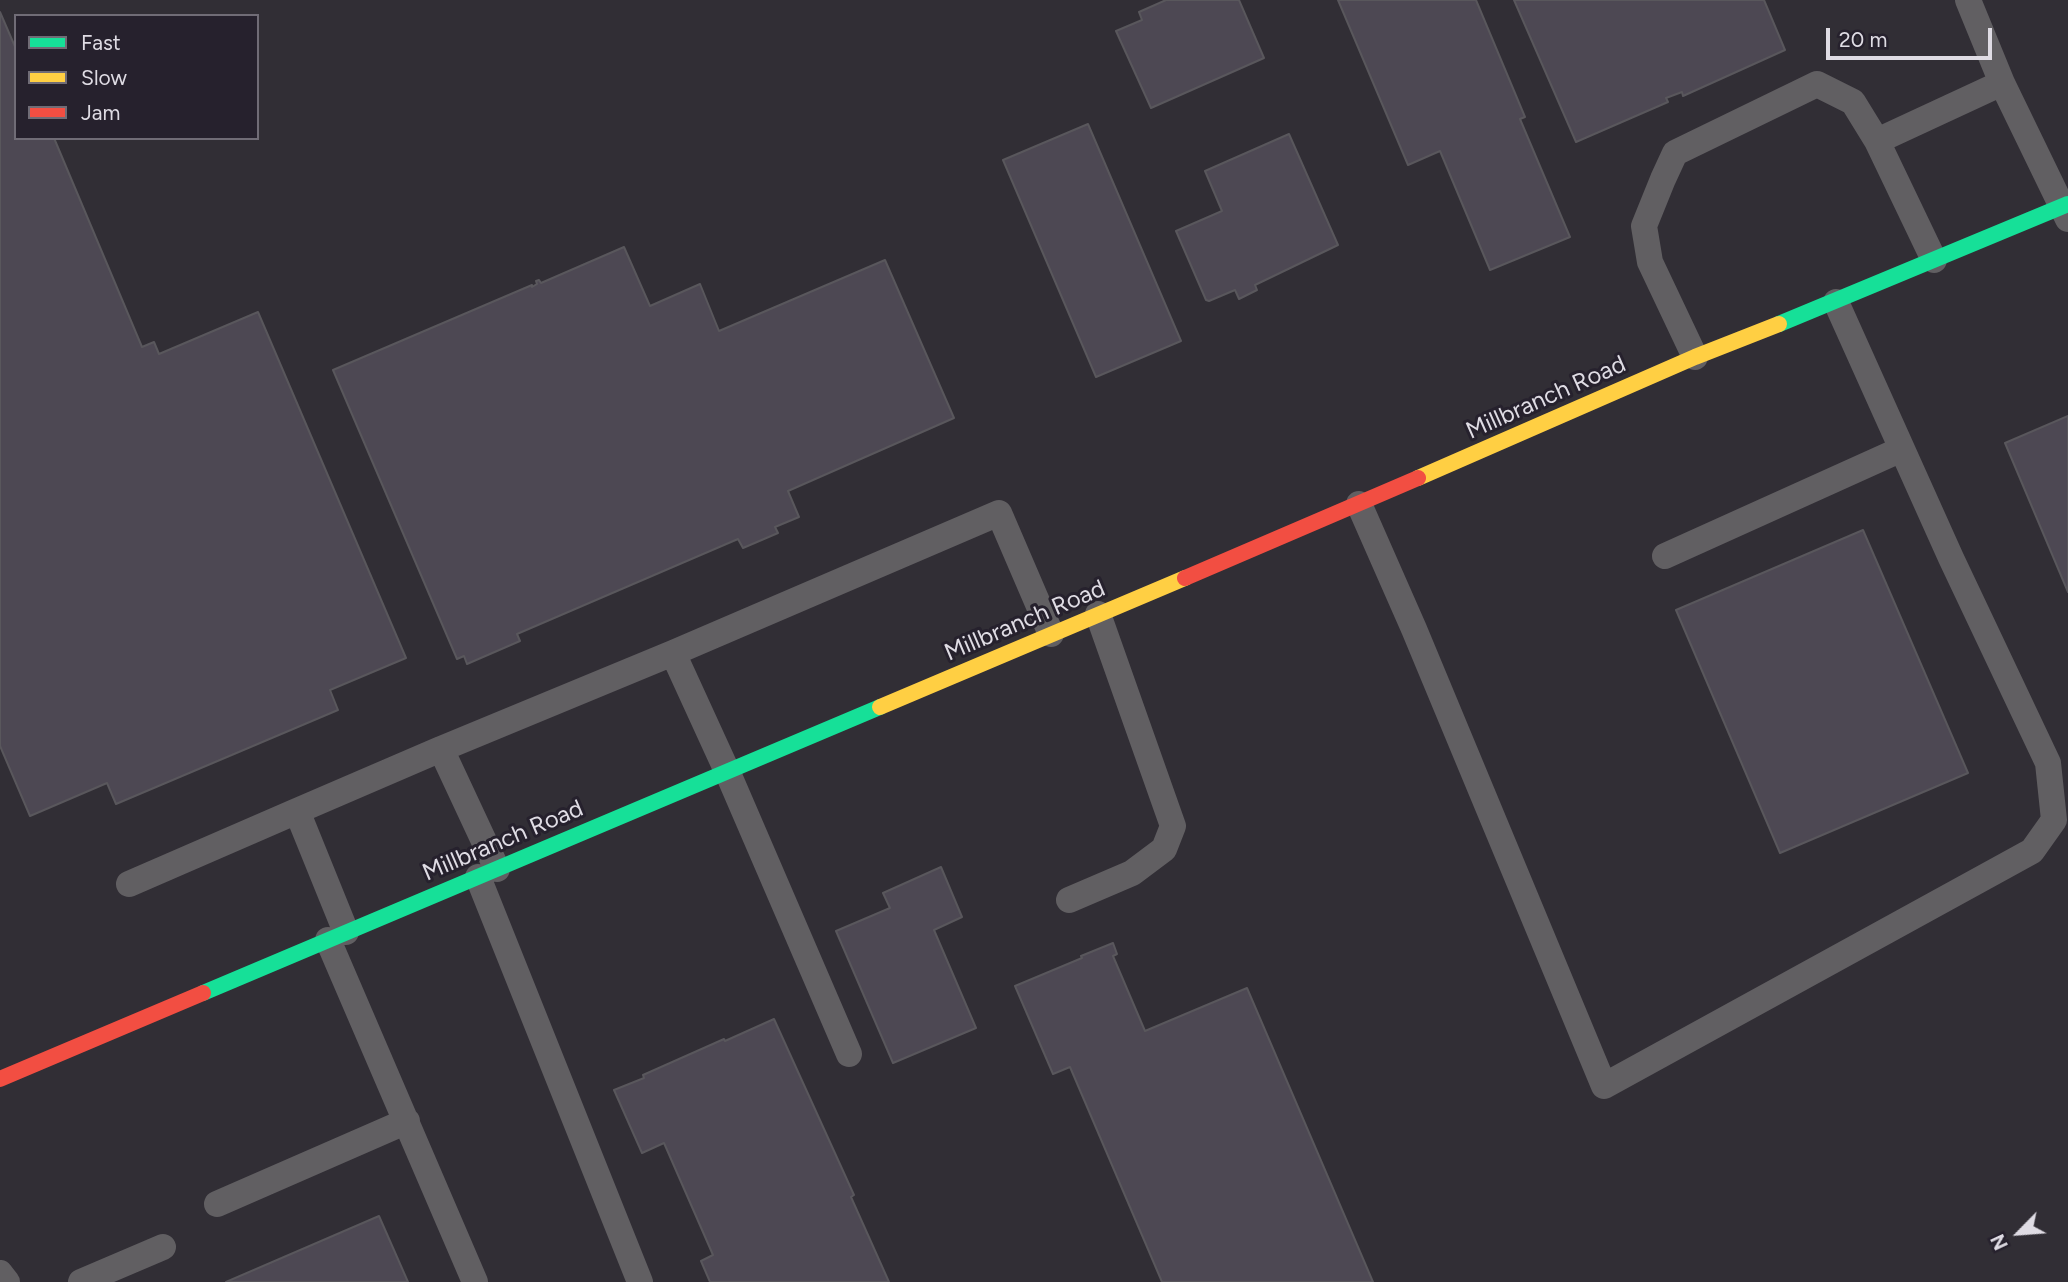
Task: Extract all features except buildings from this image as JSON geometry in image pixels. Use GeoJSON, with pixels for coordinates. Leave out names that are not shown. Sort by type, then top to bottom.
{"type":"FeatureCollection","features":[{"type":"Feature","properties":{"kind":"main road","name":"Millbranch Road"},"geometry":{"type":"LineString","coordinates":[[0,1079],[1359,504],[1695,358],[1934,260],[2066,210]]}},
{"type":"Feature","properties":{"kind":"lane"},"geometry":{"type":"LineString","coordinates":[[1968,0],[2002,82],[2066,210]]}},
{"type":"Feature","properties":{"kind":"lane"},"geometry":{"type":"LineString","coordinates":[[1877,141],[2002,82]]}},
{"type":"Feature","properties":{"kind":"lane"},"geometry":{"type":"LineString","coordinates":[[1695,358],[1650,262],[1644,226],[1675,153],[1817,84],[1853,102],[1877,141],[1934,260]]}},
{"type":"Feature","properties":{"kind":"lane"},"geometry":{"type":"LineString","coordinates":[[1359,504],[1414,629],[1604,1086],[2032,851],[2054,820],[2048,763],[1951,558],[1836,302]]}},
{"type":"Feature","properties":{"kind":"lane"},"geometry":{"type":"LineString","coordinates":[[1665,556],[1902,449]]}},
{"type":"Feature","properties":{"kind":"lane"},"geometry":{"type":"LineString","coordinates":[[129,884],[296,810],[999,513],[1051,634]]}},
{"type":"Feature","properties":{"kind":"lane"},"geometry":{"type":"LineString","coordinates":[[1069,900],[1132,873],[1164,849],[1173,826],[1098,614]]}},
{"type":"Feature","properties":{"kind":"lane"},"geometry":{"type":"LineString","coordinates":[[673,653],[849,1054]]}},
{"type":"Feature","properties":{"kind":"lane"},"geometry":{"type":"LineString","coordinates":[[441,749],[640,1282]]}},
{"type":"Feature","properties":{"kind":"lane"},"geometry":{"type":"LineString","coordinates":[[296,810],[337,936],[407,1121],[475,1282]]}},
{"type":"Feature","properties":{"kind":"lane"},"geometry":{"type":"LineString","coordinates":[[217,1204],[407,1121]]}},
{"type":"Feature","properties":{"kind":"lane"},"geometry":{"type":"LineString","coordinates":[[80,1282],[163,1247]]}},
{"type":"Feature","properties":{"kind":"lane"},"geometry":{"type":"LineString","coordinates":[[0,1273],[7,1282]]}},
{"type":"Feature","properties":{"kind":"traffic: fast"},"geometry":{"type":"LineString","coordinates":[[1779,324],[2068,204]]}},
{"type":"Feature","properties":{"kind":"traffic: fast"},"geometry":{"type":"LineString","coordinates":[[203,993],[880,707]]}},
{"type":"Feature","properties":{"kind":"traffic: slow"},"geometry":{"type":"LineString","coordinates":[[1418,478],[1695,357],[1779,324]]}},
{"type":"Feature","properties":{"kind":"traffic: slow"},"geometry":{"type":"LineString","coordinates":[[880,707],[1185,578]]}},
{"type":"Feature","properties":{"kind":"traffic: jam"},"geometry":{"type":"LineString","coordinates":[[1185,578],[1418,478]]}},
{"type":"Feature","properties":{"kind":"traffic: jam"},"geometry":{"type":"LineString","coordinates":[[0,1079],[203,993]]}}]}
